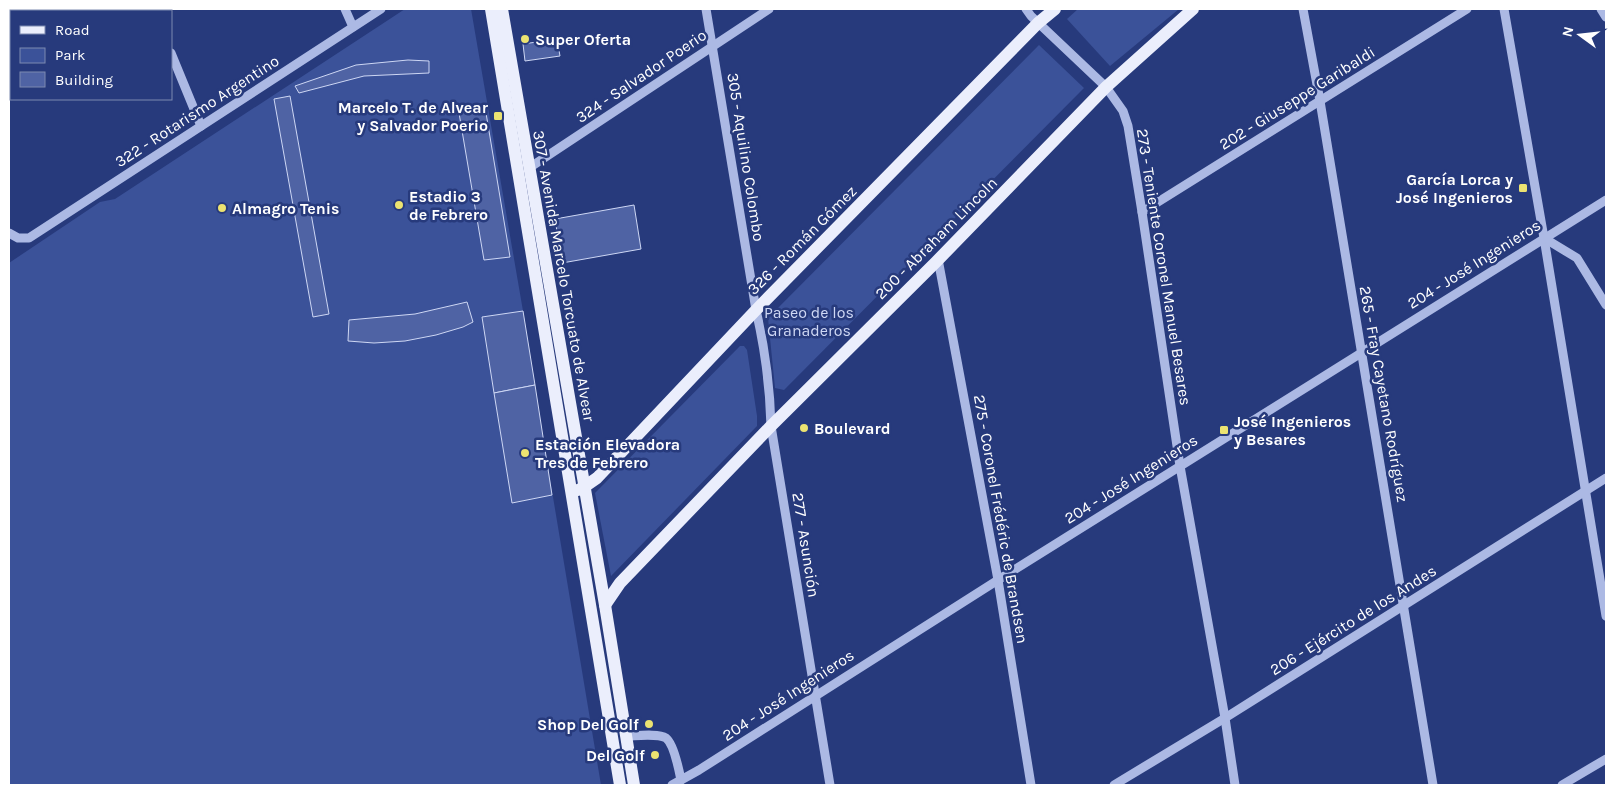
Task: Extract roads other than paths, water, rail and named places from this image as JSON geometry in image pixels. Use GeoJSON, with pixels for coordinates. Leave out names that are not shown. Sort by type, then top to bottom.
{"type":"FeatureCollection","features":[{"type":"Feature","properties":{"kind":"main road","name":"307 - Avenida Marcelo Torcuato de Alvear"},"geometry":{"type":"LineString","coordinates":[[490,9],[620,785]]}},
{"type":"Feature","properties":{"kind":"main road","name":"307 - Avenida Marcelo Torcuato de Alvear"},"geometry":{"type":"LineString","coordinates":[[502,9],[605,605],[634,785]]}},
{"type":"Feature","properties":{"kind":"main road","name":"326 - Román Gómez"},"geometry":{"type":"LineString","coordinates":[[571,492],[584,487],[597,478],[756,310],[1038,23],[1055,9]]}},
{"type":"Feature","properties":{"kind":"main road","name":"200 - Abraham Lincoln"},"geometry":{"type":"LineString","coordinates":[[605,605],[620,583],[771,426],[938,260],[1106,87],[1193,9]]}},
{"type":"Feature","properties":{"kind":"street"},"geometry":{"type":"LineString","coordinates":[[345,9],[353,27]]}},
{"type":"Feature","properties":{"kind":"street","name":"322 - Rotarismo Argentino"},"geometry":{"type":"LineString","coordinates":[[9,233],[18,238],[29,238],[381,9]]}},
{"type":"Feature","properties":{"kind":"street","name":"305 - Aquilino Colombo"},"geometry":{"type":"LineString","coordinates":[[706,9],[756,310]]}},
{"type":"Feature","properties":{"kind":"street","name":"324 - Salvador Poerio"},"geometry":{"type":"LineString","coordinates":[[529,168],[769,9]]}},
{"type":"Feature","properties":{"kind":"street","name":"273 - Teniente Coronel Manuel Besares"},"geometry":{"type":"LineString","coordinates":[[1026,9],[1038,23],[1115,97],[1128,126],[1180,466],[1225,718],[1235,785]]}},
{"type":"Feature","properties":{"kind":"street","name":"265 - Fray Cayetano Rodríguez"},"geometry":{"type":"LineString","coordinates":[[1303,9],[1320,101],[1433,785]]}},
{"type":"Feature","properties":{"kind":"street","name":"202 - Giuseppe Garibaldi"},"geometry":{"type":"LineString","coordinates":[[1142,212],[1467,9]]}},
{"type":"Feature","properties":{"kind":"street"},"geometry":{"type":"LineString","coordinates":[[1504,9],[1606,616]]}},
{"type":"Feature","properties":{"kind":"street"},"geometry":{"type":"LineString","coordinates":[[1601,9],[1606,18]]}},
{"type":"Feature","properties":{"kind":"street"},"geometry":{"type":"LineString","coordinates":[[172,55],[201,126]]}},
{"type":"Feature","properties":{"kind":"street","name":"204 - José Ingenieros"},"geometry":{"type":"LineString","coordinates":[[672,785],[1606,200]]}},
{"type":"Feature","properties":{"kind":"street"},"geometry":{"type":"LineString","coordinates":[[1544,238],[1577,258],[1606,304]]}},
{"type":"Feature","properties":{"kind":"street","name":"275 - Coronel Frédéric de Brandsen"},"geometry":{"type":"LineString","coordinates":[[938,260],[998,580],[1031,785]]}},
{"type":"Feature","properties":{"kind":"street","name":"277 - Asunción"},"geometry":{"type":"LineString","coordinates":[[756,310],[769,383],[771,426],[830,785]]}},
{"type":"Feature","properties":{"kind":"street","name":"206 - Ejército de los Andes"},"geometry":{"type":"LineString","coordinates":[[1114,785],[1225,718],[1606,478]]}},
{"type":"Feature","properties":{"kind":"street"},"geometry":{"type":"LineString","coordinates":[[626,736],[659,736],[666,738],[671,744],[681,780]]}},
{"type":"Feature","properties":{"kind":"street"},"geometry":{"type":"LineString","coordinates":[[1562,785],[1606,759]]}},
{"type":"Feature","properties":{"kind":"place","name":"Super Oferta"},"geometry":{"type":"Point","coordinates":[525,39]}},
{"type":"Feature","properties":{"kind":"place","name":"Marcelo T. de Alvear y Salvador Poerio"},"geometry":{"type":"Point","coordinates":[498,116]}},
{"type":"Feature","properties":{"kind":"place","name":"García Lorca y José Ingenieros"},"geometry":{"type":"Point","coordinates":[1523,188]}},
{"type":"Feature","properties":{"kind":"place","name":"Estadio 3 de Febrero"},"geometry":{"type":"Point","coordinates":[399,205]}},
{"type":"Feature","properties":{"kind":"place","name":"Almagro Tenis"},"geometry":{"type":"Point","coordinates":[222,208]}},
{"type":"Feature","properties":{"kind":"place","name":"Boulevard"},"geometry":{"type":"Point","coordinates":[804,428]}},
{"type":"Feature","properties":{"kind":"place","name":"José Ingenieros y Besares"},"geometry":{"type":"Point","coordinates":[1224,430]}},
{"type":"Feature","properties":{"kind":"place","name":"Estación Elevadora Tres de Febrero"},"geometry":{"type":"Point","coordinates":[525,453]}},
{"type":"Feature","properties":{"kind":"place","name":"Shop Del Golf"},"geometry":{"type":"Point","coordinates":[649,724]}},
{"type":"Feature","properties":{"kind":"place","name":"Del Golf"},"geometry":{"type":"Point","coordinates":[655,755]}},
{"type":"Feature","properties":{"kind":"park label","name":"Paseo de los Granaderos"},"geometry":{"type":"Point","coordinates":[809,321]}}]}
